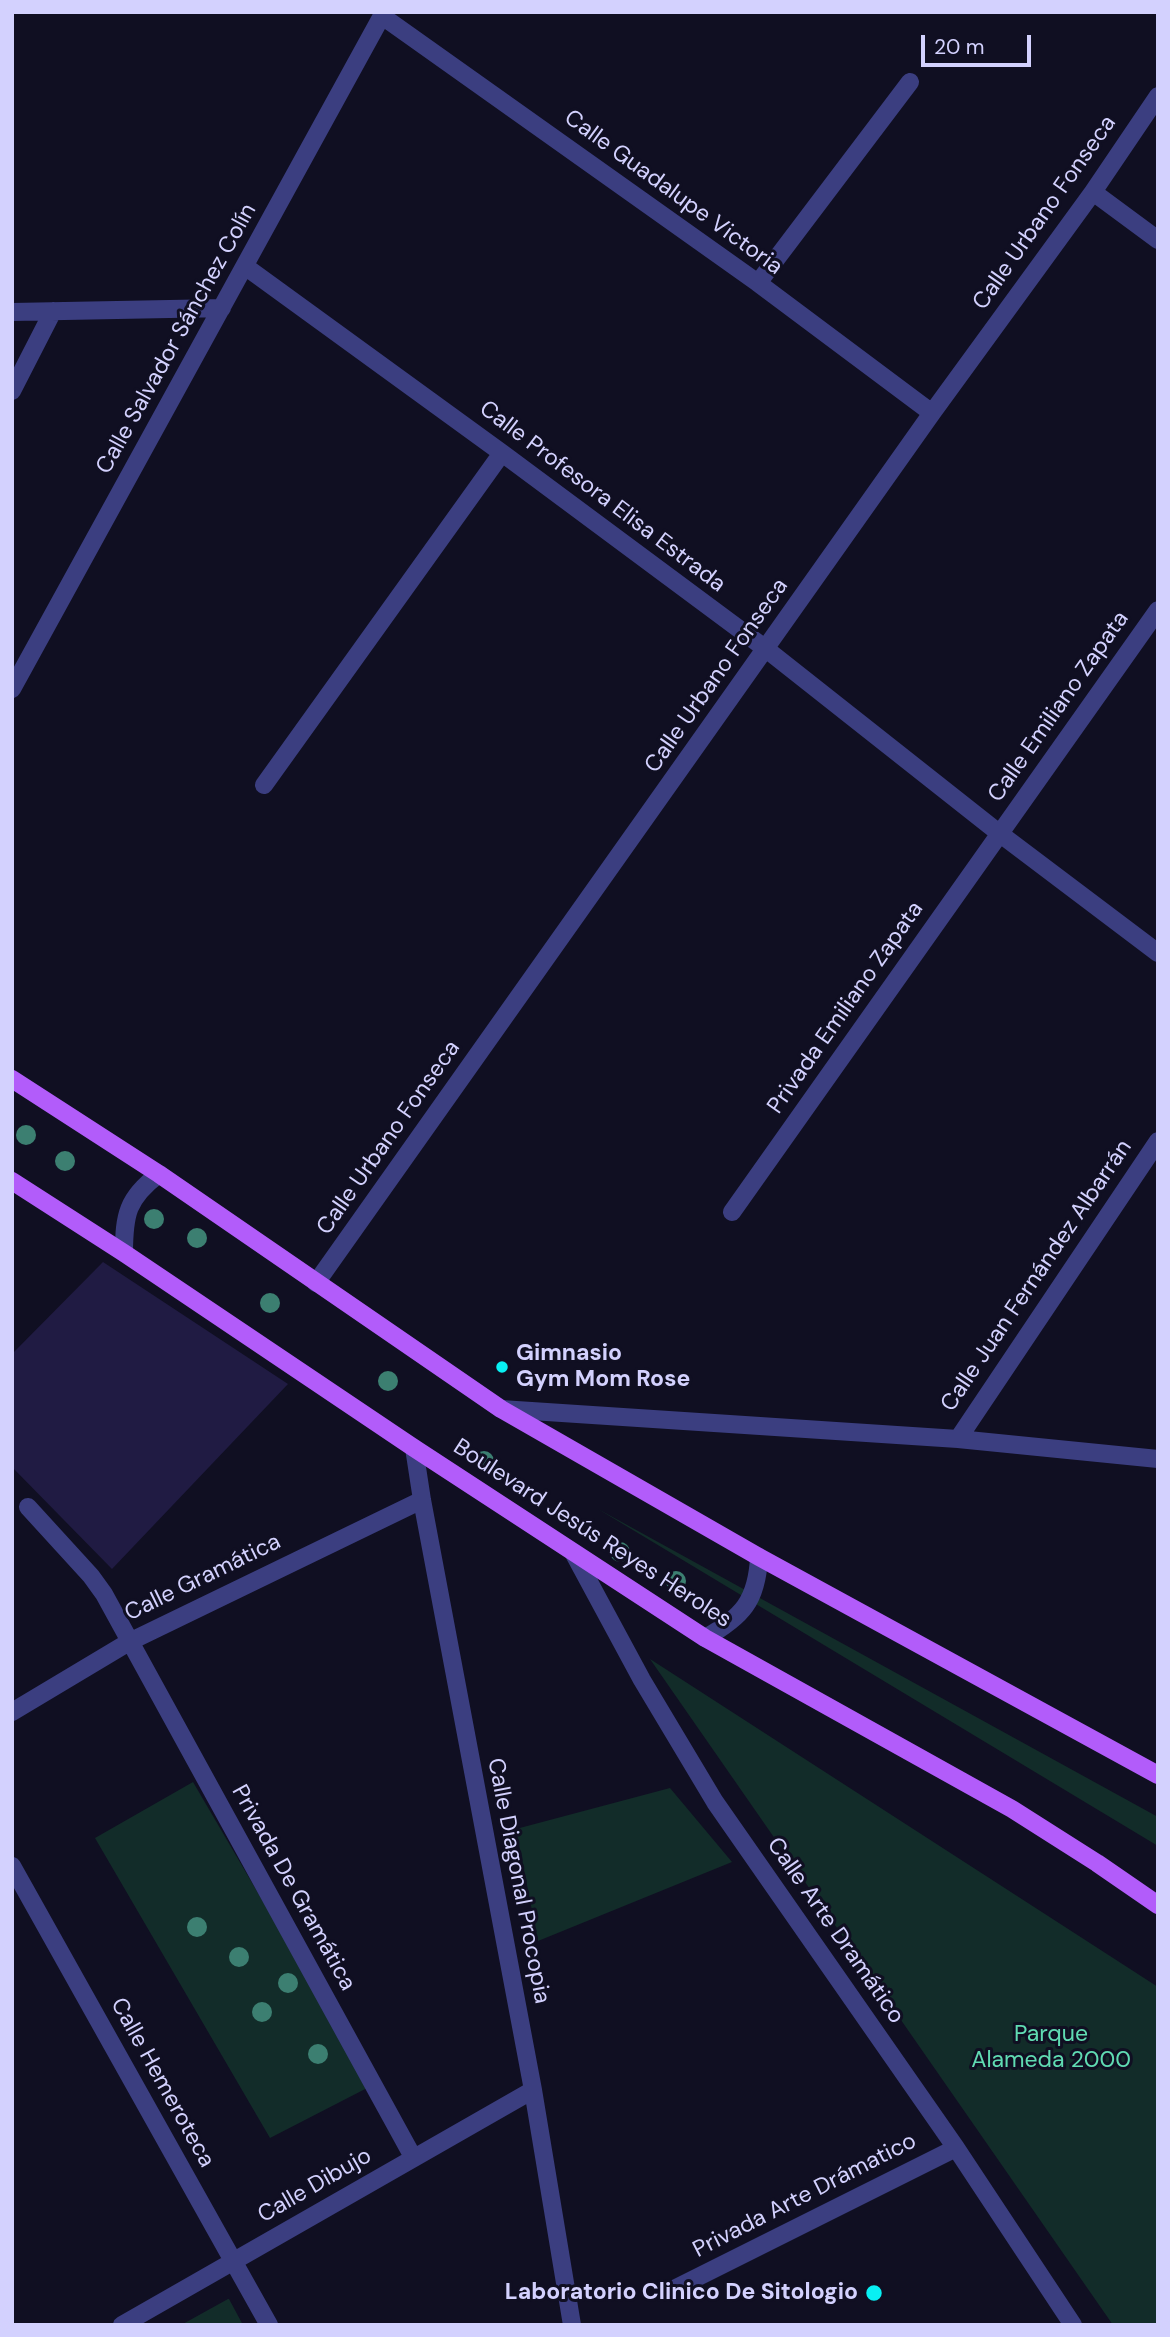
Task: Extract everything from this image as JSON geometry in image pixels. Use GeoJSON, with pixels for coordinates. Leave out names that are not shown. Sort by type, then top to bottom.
{"type":"FeatureCollection","features":[{"type":"Feature","properties":{"kind":"main road"},"geometry":{"type":"LineString","coordinates":[[12,1079],[159,1174],[501,1409],[759,1557],[1158,1775]]}},
{"type":"Feature","properties":{"kind":"main road","name":"Boulevard Jesús Reyes Heroles"},"geometry":{"type":"LineString","coordinates":[[12,1181],[705,1638],[1012,1809],[1158,1905]]}},
{"type":"Feature","properties":{"kind":"street","name":"Calle Salvador Sánchez Colín"},"geometry":{"type":"LineString","coordinates":[[12,689],[383,14]]}},
{"type":"Feature","properties":{"kind":"street","name":"Calle Guadalupe Victoria"},"geometry":{"type":"LineString","coordinates":[[383,14],[932,413]]}},
{"type":"Feature","properties":{"kind":"street"},"geometry":{"type":"LineString","coordinates":[[758,284],[910,82]]}},
{"type":"Feature","properties":{"kind":"street","name":"Calle Urbano Fonseca"},"geometry":{"type":"LineString","coordinates":[[316,1283],[932,413],[1093,192],[1158,96]]}},
{"type":"Feature","properties":{"kind":"street"},"geometry":{"type":"LineString","coordinates":[[1093,192],[1158,240]]}},
{"type":"Feature","properties":{"kind":"street","name":"Calle Profesora Elisa Estrada"},"geometry":{"type":"LineString","coordinates":[[246,267],[766,649],[999,833],[1158,953]]}},
{"type":"Feature","properties":{"kind":"street"},"geometry":{"type":"LineString","coordinates":[[12,312],[222,309]]}},
{"type":"Feature","properties":{"kind":"street"},"geometry":{"type":"LineString","coordinates":[[12,390],[52,311]]}},
{"type":"Feature","properties":{"kind":"street"},"geometry":{"type":"LineString","coordinates":[[264,785],[502,453]]}},
{"type":"Feature","properties":{"kind":"street","name":"Calle Emiliano Zapata"},"geometry":{"type":"LineString","coordinates":[[999,833],[1158,610]]}},
{"type":"Feature","properties":{"kind":"street","name":"Privada Emiliano Zapata"},"geometry":{"type":"LineString","coordinates":[[732,1212],[999,833]]}},
{"type":"Feature","properties":{"kind":"street","name":"Calle Juan Fernández Albarrán"},"geometry":{"type":"LineString","coordinates":[[958,1439],[1158,1141]]}},
{"type":"Feature","properties":{"kind":"street"},"geometry":{"type":"LineString","coordinates":[[124,1253],[127,1210],[138,1191],[159,1174]]}},
{"type":"Feature","properties":{"kind":"street","name":"Calle Juan Fernández Albarrán"},"geometry":{"type":"LineString","coordinates":[[501,1409],[958,1439],[1158,1459]]}},
{"type":"Feature","properties":{"kind":"street","name":"Calle Diagonal Procopia"},"geometry":{"type":"LineString","coordinates":[[414,1447],[533,2090],[572,2325]]}},
{"type":"Feature","properties":{"kind":"street","name":"Calle Gramática"},"geometry":{"type":"LineString","coordinates":[[12,1712],[129,1642],[422,1500]]}},
{"type":"Feature","properties":{"kind":"street","name":"Privada De Gramática"},"geometry":{"type":"LineString","coordinates":[[28,1507],[91,1576],[117,1618],[414,2157]]}},
{"type":"Feature","properties":{"kind":"street","name":"Calle Arte Dramático"},"geometry":{"type":"LineString","coordinates":[[574,1554],[642,1680],[715,1801],[956,2148],[1073,2325]]}},
{"type":"Feature","properties":{"kind":"street"},"geometry":{"type":"LineString","coordinates":[[705,1638],[737,1618],[748,1605],[757,1581],[759,1557]]}},
{"type":"Feature","properties":{"kind":"street","name":"Calle Hemeroteca"},"geometry":{"type":"LineString","coordinates":[[12,1866],[269,2325]]}},
{"type":"Feature","properties":{"kind":"street","name":"Calle Dibujo"},"geometry":{"type":"LineString","coordinates":[[122,2325],[533,2090]]}},
{"type":"Feature","properties":{"kind":"street","name":"Privada Arte Drámatico"},"geometry":{"type":"LineString","coordinates":[[676,2288],[956,2148]]}},
{"type":"Feature","properties":{"kind":"green space"},"geometry":{"type":"Polygon","coordinates":[[[598,1509],[1158,1817],[1158,1846],[598,1509]]]}},
{"type":"Feature","properties":{"kind":"green space","name":"Parque Alameda 2000"},"geometry":{"type":"Polygon","coordinates":[[[650,1659],[1158,1987],[1158,2325],[1113,2325],[650,1659]]]}},
{"type":"Feature","properties":{"kind":"green space"},"geometry":{"type":"Polygon","coordinates":[[[193,1782],[371,2086],[270,2138],[95,1838],[193,1782]]]}},
{"type":"Feature","properties":{"kind":"green space"},"geometry":{"type":"Polygon","coordinates":[[[670,1788],[732,1862],[538,1941],[516,1829],[670,1788]]]}},
{"type":"Feature","properties":{"kind":"green space"},"geometry":{"type":"Polygon","coordinates":[[[228,2299],[243,2325],[181,2325],[228,2299]]]}},
{"type":"Feature","properties":{"kind":"building"},"geometry":{"type":"Polygon","coordinates":[[[103,1262],[288,1384],[112,1569],[12,1467],[12,1354],[103,1262]]]}},
{"type":"Feature","properties":{"kind":"place","name":"Gimnasio Gym Mom Rose"},"geometry":{"type":"Point","coordinates":[502,1367]}},
{"type":"Feature","properties":{"kind":"place","name":"Laboratorio Clinico De Sitologio"},"geometry":{"type":"Point","coordinates":[874,2293]}}]}
